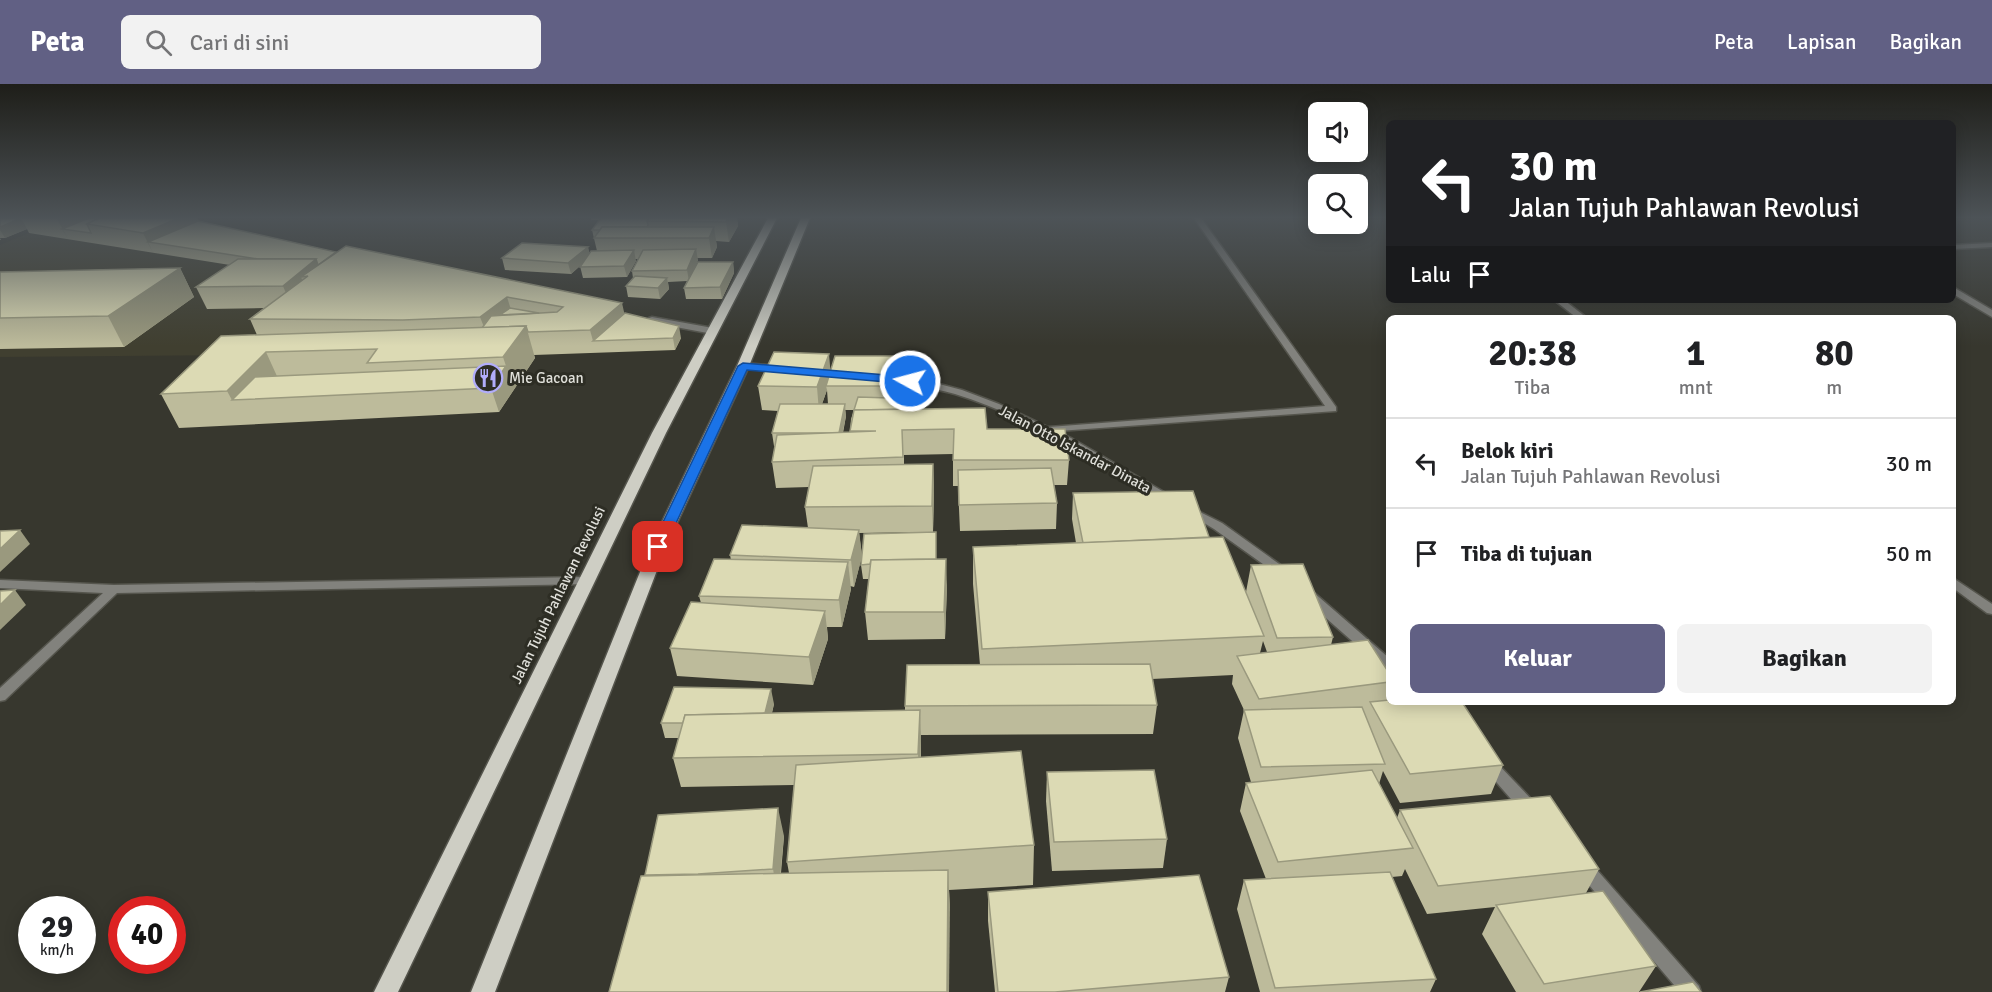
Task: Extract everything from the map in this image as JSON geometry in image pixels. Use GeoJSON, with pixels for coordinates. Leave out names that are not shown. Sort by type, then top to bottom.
{"type":"FeatureCollection","features":[{"type":"Feature","properties":{"kind":"main road","name":"Jalan Tujuh Pahlawan Revolusi"},"geometry":{"type":"LineString","coordinates":[[386,992],[586,581],[751,260]]}},
{"type":"Feature","properties":{"kind":"main road"},"geometry":{"type":"LineString","coordinates":[[483,992],[658,547],[743,366],[788,260]]}},
{"type":"Feature","properties":{"kind":"street"},"geometry":{"type":"LineString","coordinates":[[1045,430],[1332,409],[1227,260]]}},
{"type":"Feature","properties":{"kind":"street"},"geometry":{"type":"LineString","coordinates":[[1956,292],[1992,314]]}},
{"type":"Feature","properties":{"kind":"street"},"geometry":{"type":"LineString","coordinates":[[1562,303],[1579,315]]}},
{"type":"Feature","properties":{"kind":"street"},"geometry":{"type":"LineString","coordinates":[[642,319],[713,331]]}},
{"type":"Feature","properties":{"kind":"street"},"geometry":{"type":"LineString","coordinates":[[743,366],[788,369]]}},
{"type":"Feature","properties":{"kind":"street","name":"Jalan Otto Iskandar Dinata"},"geometry":{"type":"LineString","coordinates":[[868,376],[930,384],[962,393],[1014,414],[1045,430],[1218,526],[1285,574],[1386,663]]}},
{"type":"Feature","properties":{"kind":"street"},"geometry":{"type":"LineString","coordinates":[[0,584],[114,589],[586,581]]}},
{"type":"Feature","properties":{"kind":"street"},"geometry":{"type":"LineString","coordinates":[[1956,584],[1992,610]]}},
{"type":"Feature","properties":{"kind":"street"},"geometry":{"type":"LineString","coordinates":[[0,696],[114,589]]}},
{"type":"Feature","properties":{"kind":"street"},"geometry":{"type":"LineString","coordinates":[[1477,751],[1541,820]]}},
{"type":"Feature","properties":{"kind":"street"},"geometry":{"type":"LineString","coordinates":[[1573,855],[1692,992]]}},
{"type":"Feature","properties":{"kind":"shaded area"},"geometry":{"type":"Polygon","coordinates":[[[0,260],[201,260],[325,280],[239,355],[0,357],[0,260]]]}},
{"type":"Feature","properties":{"kind":"building"},"geometry":{"type":"Polygon","coordinates":[[[236,260],[314,260],[283,286],[196,287],[236,260]]]}},
{"type":"Feature","properties":{"kind":"building"},"geometry":{"type":"Polygon","coordinates":[[[325,260],[416,260],[622,303],[590,330],[528,332],[526,326],[482,328],[491,316],[557,312],[563,307],[507,297],[480,317],[403,320],[250,319],[308,276],[301,277],[325,260]]]}},
{"type":"Feature","properties":{"kind":"building"},"geometry":{"type":"Polygon","coordinates":[[[533,260],[571,260],[568,263],[533,260]]]}},
{"type":"Feature","properties":{"kind":"building"},"geometry":{"type":"Polygon","coordinates":[[[585,260],[628,260],[624,266],[580,267],[585,260]]]}},
{"type":"Feature","properties":{"kind":"building"},"geometry":{"type":"Polygon","coordinates":[[[638,260],[691,260],[687,270],[632,271],[638,260]]]}},
{"type":"Feature","properties":{"kind":"building"},"geometry":{"type":"Polygon","coordinates":[[[698,262],[733,262],[720,287],[684,288],[698,262]]]}},
{"type":"Feature","properties":{"kind":"building"},"geometry":{"type":"Polygon","coordinates":[[[180,268],[108,316],[0,318],[0,272],[180,268]]]}},
{"type":"Feature","properties":{"kind":"building"},"geometry":{"type":"Polygon","coordinates":[[[635,276],[667,278],[658,288],[626,286],[635,276]]]}},
{"type":"Feature","properties":{"kind":"building"},"geometry":{"type":"Polygon","coordinates":[[[510,308],[539,313],[500,315],[510,308]]]}},
{"type":"Feature","properties":{"kind":"building"},"geometry":{"type":"Polygon","coordinates":[[[625,313],[679,326],[673,338],[593,341],[625,313]]]}},
{"type":"Feature","properties":{"kind":"building"},"geometry":{"type":"Polygon","coordinates":[[[526,326],[503,357],[367,363],[377,349],[266,352],[227,391],[161,394],[221,336],[526,326]]]}},
{"type":"Feature","properties":{"kind":"building"},"geometry":{"type":"Polygon","coordinates":[[[774,352],[829,354],[817,387],[758,386],[774,352]]]}},
{"type":"Feature","properties":{"kind":"building"},"geometry":{"type":"Polygon","coordinates":[[[835,356],[897,356],[891,386],[826,386],[835,356]]]}},
{"type":"Feature","properties":{"kind":"building"},"geometry":{"type":"Polygon","coordinates":[[[506,366],[491,388],[232,400],[255,377],[506,366]]]}},
{"type":"Feature","properties":{"kind":"building"},"geometry":{"type":"Polygon","coordinates":[[[858,397],[921,399],[919,409],[854,410],[858,397]]]}},
{"type":"Feature","properties":{"kind":"building"},"geometry":{"type":"Polygon","coordinates":[[[780,404],[845,404],[839,433],[772,433],[780,404]]]}},
{"type":"Feature","properties":{"kind":"building"},"geometry":{"type":"Polygon","coordinates":[[[985,408],[987,429],[1065,429],[1069,460],[953,460],[954,429],[902,430],[903,457],[772,462],[777,435],[876,431],[850,431],[854,410],[985,408]]]}},
{"type":"Feature","properties":{"kind":"building"},"geometry":{"type":"Polygon","coordinates":[[[933,464],[932,506],[805,507],[813,466],[933,464]]]}},
{"type":"Feature","properties":{"kind":"building"},"geometry":{"type":"Polygon","coordinates":[[[1051,468],[1057,503],[959,505],[958,470],[1051,468]]]}},
{"type":"Feature","properties":{"kind":"building"},"geometry":{"type":"Polygon","coordinates":[[[1193,491],[1209,537],[1083,543],[1073,493],[1193,491]]]}},
{"type":"Feature","properties":{"kind":"building"},"geometry":{"type":"Polygon","coordinates":[[[742,525],[859,530],[851,560],[730,555],[742,525]]]}},
{"type":"Feature","properties":{"kind":"building"},"geometry":{"type":"Polygon","coordinates":[[[20,530],[0,549],[0,531],[20,530]]]}},
{"type":"Feature","properties":{"kind":"building"},"geometry":{"type":"Polygon","coordinates":[[[936,532],[936,559],[871,560],[870,564],[861,565],[864,534],[936,532]]]}},
{"type":"Feature","properties":{"kind":"building"},"geometry":{"type":"Polygon","coordinates":[[[1223,537],[1264,636],[982,649],[973,547],[1223,537]]]}},
{"type":"Feature","properties":{"kind":"building"},"geometry":{"type":"Polygon","coordinates":[[[714,559],[848,562],[839,600],[699,596],[714,559]]]}},
{"type":"Feature","properties":{"kind":"building"},"geometry":{"type":"Polygon","coordinates":[[[946,559],[944,612],[865,612],[871,560],[946,559]]]}},
{"type":"Feature","properties":{"kind":"building"},"geometry":{"type":"Polygon","coordinates":[[[1303,564],[1333,637],[1277,638],[1251,565],[1303,564]]]}},
{"type":"Feature","properties":{"kind":"building"},"geometry":{"type":"Polygon","coordinates":[[[15,590],[0,605],[0,591],[15,590]]]}},
{"type":"Feature","properties":{"kind":"building"},"geometry":{"type":"Polygon","coordinates":[[[691,602],[825,611],[809,657],[670,648],[691,602]]]}},
{"type":"Feature","properties":{"kind":"building"},"geometry":{"type":"Polygon","coordinates":[[[1368,640],[1386,668],[1386,682],[1259,699],[1237,656],[1368,640]]]}},
{"type":"Feature","properties":{"kind":"building"},"geometry":{"type":"Polygon","coordinates":[[[1150,664],[1157,705],[905,706],[907,665],[1150,664]]]}},
{"type":"Feature","properties":{"kind":"building"},"geometry":{"type":"Polygon","coordinates":[[[674,687],[771,689],[765,713],[685,715],[683,723],[661,723],[674,687]]]}},
{"type":"Feature","properties":{"kind":"building"},"geometry":{"type":"Polygon","coordinates":[[[1386,700],[1386,705],[1464,705],[1503,765],[1410,774],[1370,702],[1386,700]]]}},
{"type":"Feature","properties":{"kind":"building"},"geometry":{"type":"Polygon","coordinates":[[[1362,707],[1385,764],[1261,767],[1244,710],[1362,707]]]}},
{"type":"Feature","properties":{"kind":"building"},"geometry":{"type":"Polygon","coordinates":[[[920,710],[918,754],[673,758],[685,715],[920,710]]]}},
{"type":"Feature","properties":{"kind":"building"},"geometry":{"type":"Polygon","coordinates":[[[1021,751],[1034,845],[787,862],[796,765],[1021,751]]]}},
{"type":"Feature","properties":{"kind":"building"},"geometry":{"type":"Polygon","coordinates":[[[1154,770],[1167,839],[1054,842],[1047,772],[1154,770]]]}},
{"type":"Feature","properties":{"kind":"building"},"geometry":{"type":"Polygon","coordinates":[[[1372,770],[1413,848],[1278,862],[1246,783],[1372,770]]]}},
{"type":"Feature","properties":{"kind":"building"},"geometry":{"type":"Polygon","coordinates":[[[1550,796],[1599,869],[1438,886],[1400,810],[1550,796]]]}},
{"type":"Feature","properties":{"kind":"building"},"geometry":{"type":"Polygon","coordinates":[[[778,808],[773,869],[645,875],[658,815],[778,808]]]}},
{"type":"Feature","properties":{"kind":"building"},"geometry":{"type":"Polygon","coordinates":[[[948,870],[947,992],[609,992],[641,876],[948,870]]]}},
{"type":"Feature","properties":{"kind":"building"},"geometry":{"type":"Polygon","coordinates":[[[1390,872],[1436,979],[1275,988],[1244,880],[1390,872]]]}},
{"type":"Feature","properties":{"kind":"building"},"geometry":{"type":"Polygon","coordinates":[[[1199,875],[1229,977],[1055,992],[998,992],[988,892],[1199,875]]]}},
{"type":"Feature","properties":{"kind":"building"},"geometry":{"type":"Polygon","coordinates":[[[1603,891],[1656,966],[1544,984],[1496,905],[1603,891]]]}},
{"type":"Feature","properties":{"kind":"building"},"geometry":{"type":"Polygon","coordinates":[[[1693,982],[1701,992],[1640,992],[1693,982]]]}},
{"type":"Feature","properties":{"kind":"place","name":"Mie Gacoan"},"geometry":{"type":"Point","coordinates":[488,378]}},
{"type":"Feature","properties":{"kind":"route"},"geometry":{"type":"LineString","coordinates":[[658,547],[743,366],[910,381]]}}]}
